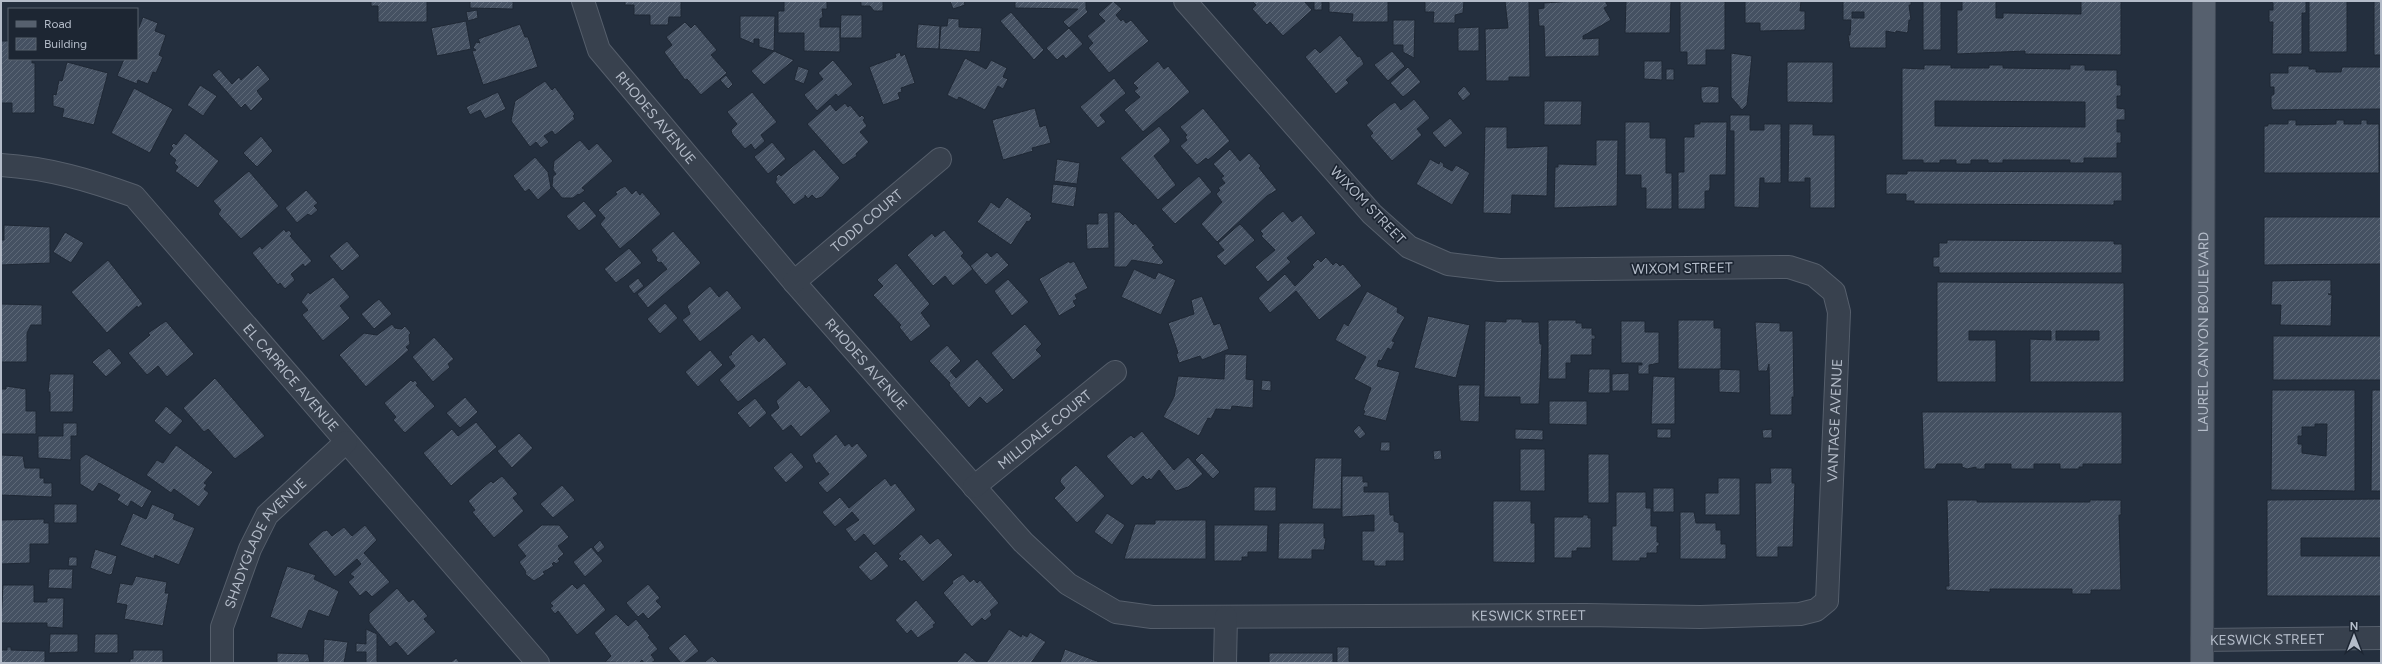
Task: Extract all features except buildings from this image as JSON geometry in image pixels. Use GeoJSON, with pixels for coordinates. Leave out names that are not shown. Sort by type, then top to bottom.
{"type":"FeatureCollection","features":[{"type":"Feature","properties":{"kind":"main road","name":"LAUREL CANYON BOULEVARD"},"geometry":{"type":"LineString","coordinates":[[2202,663],[2204,1]]}},
{"type":"Feature","properties":{"kind":"street","name":"RHODES AVENUE"},"geometry":{"type":"LineString","coordinates":[[583,1],[599,50],[794,282],[1023,542],[1068,584],[1116,612],[1152,617],[1226,617]]}},
{"type":"Feature","properties":{"kind":"street","name":"WIXOM STREET"},"geometry":{"type":"LineString","coordinates":[[1185,1],[1372,214],[1409,247],[1448,264],[1499,270],[1789,267]]}},
{"type":"Feature","properties":{"kind":"street","name":"TODD COURT"},"geometry":{"type":"LineString","coordinates":[[794,282],[940,159]]}},
{"type":"Feature","properties":{"kind":"street","name":"EL CAPRICE AVENUE"},"geometry":{"type":"LineString","coordinates":[[1,165],[36,167],[84,178],[134,196],[538,663]]}},
{"type":"Feature","properties":{"kind":"street","name":"VANTAGE AVENUE"},"geometry":{"type":"LineString","coordinates":[[1789,267],[1814,275],[1834,292],[1839,312],[1828,601]]}},
{"type":"Feature","properties":{"kind":"street","name":"MILLDALE COURT"},"geometry":{"type":"LineString","coordinates":[[974,487],[1115,372]]}},
{"type":"Feature","properties":{"kind":"street","name":"SHADYGLADE AVENUE"},"geometry":{"type":"LineString","coordinates":[[222,663],[222,627],[250,549],[267,515],[346,442]]}},
{"type":"Feature","properties":{"kind":"street","name":"KESWICK STREET"},"geometry":{"type":"LineString","coordinates":[[1226,617],[1586,615],[1700,617],[1800,614],[1816,610],[1828,601]]}},
{"type":"Feature","properties":{"kind":"street"},"geometry":{"type":"LineString","coordinates":[[1225,663],[1226,617]]}},
{"type":"Feature","properties":{"kind":"street","name":"KESWICK STREET"},"geometry":{"type":"LineString","coordinates":[[2202,640],[2381,638]]}}]}
